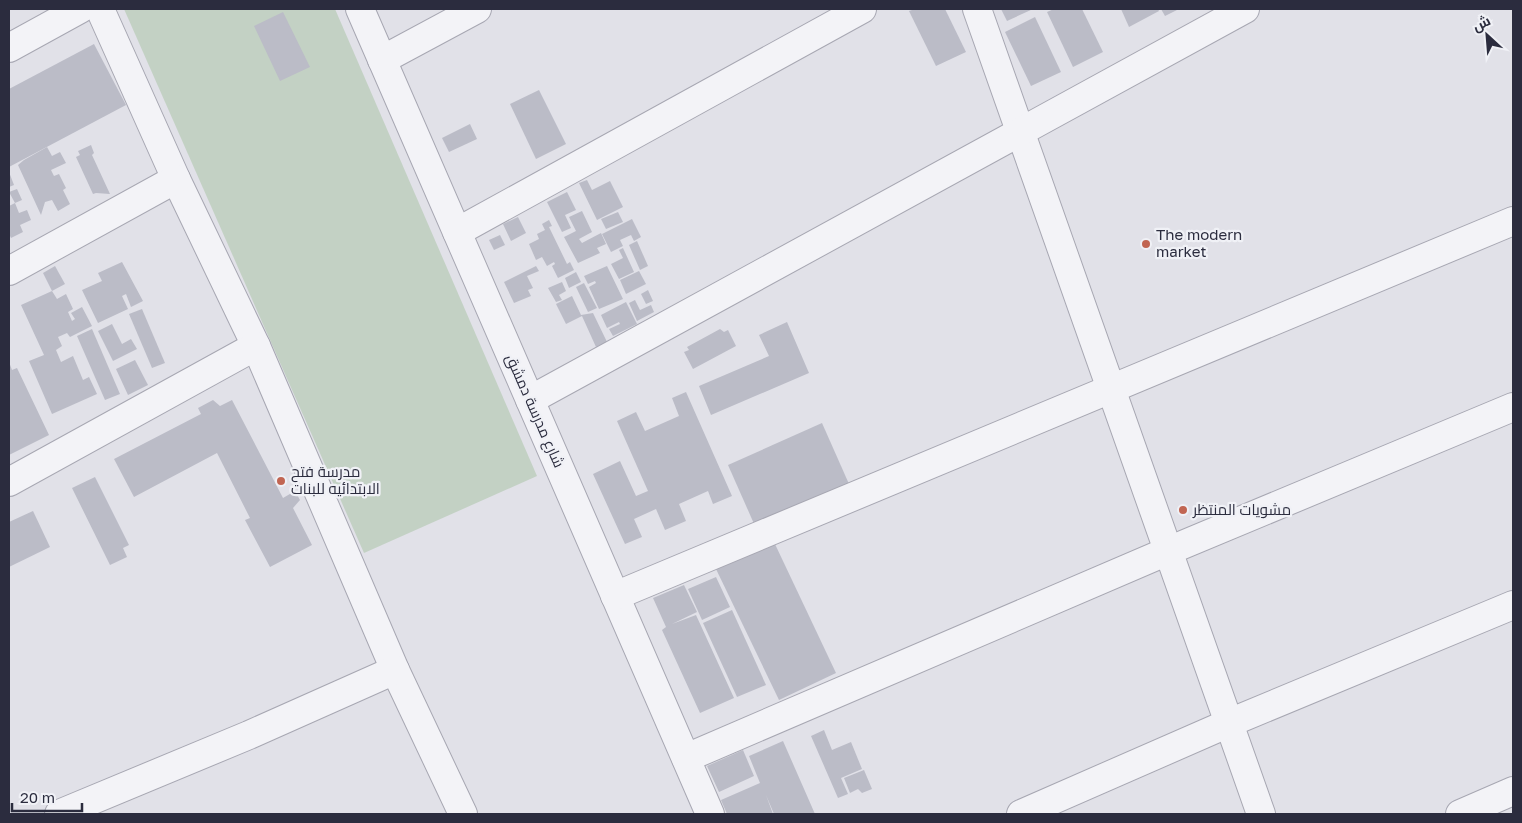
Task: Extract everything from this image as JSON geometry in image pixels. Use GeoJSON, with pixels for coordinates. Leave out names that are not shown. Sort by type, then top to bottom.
{"type":"FeatureCollection","features":[{"type":"Feature","properties":{"kind":"street"},"geometry":{"type":"LineString","coordinates":[[9,48],[80,9]]}},
{"type":"Feature","properties":{"kind":"street"},"geometry":{"type":"LineString","coordinates":[[100,9],[176,179],[256,346],[395,670],[463,814]]}},
{"type":"Feature","properties":{"kind":"street","name":"شارع مدرسة دمشق"},"geometry":{"type":"LineString","coordinates":[[360,9],[710,814]]}},
{"type":"Feature","properties":{"kind":"street"},"geometry":{"type":"LineString","coordinates":[[382,60],[477,9]]}},
{"type":"Feature","properties":{"kind":"street"},"geometry":{"type":"LineString","coordinates":[[457,232],[862,9]]}},
{"type":"Feature","properties":{"kind":"street"},"geometry":{"type":"LineString","coordinates":[[977,9],[1261,814]]}},
{"type":"Feature","properties":{"kind":"street"},"geometry":{"type":"LineString","coordinates":[[530,400],[1245,9]]}},
{"type":"Feature","properties":{"kind":"street"},"geometry":{"type":"LineString","coordinates":[[9,271],[176,179]]}},
{"type":"Feature","properties":{"kind":"street"},"geometry":{"type":"LineString","coordinates":[[615,596],[1513,221]]}},
{"type":"Feature","properties":{"kind":"street"},"geometry":{"type":"LineString","coordinates":[[9,482],[256,346]]}},
{"type":"Feature","properties":{"kind":"street"},"geometry":{"type":"LineString","coordinates":[[686,758],[1168,551],[1513,407]]}},
{"type":"Feature","properties":{"kind":"street"},"geometry":{"type":"LineString","coordinates":[[1021,814],[1229,723],[1513,605]]}},
{"type":"Feature","properties":{"kind":"street"},"geometry":{"type":"LineString","coordinates":[[59,814],[249,735],[395,670]]}},
{"type":"Feature","properties":{"kind":"street"},"geometry":{"type":"LineString","coordinates":[[1460,814],[1513,791]]}},
{"type":"Feature","properties":{"kind":"green space"},"geometry":{"type":"Polygon","coordinates":[[[124,9],[335,9],[537,476],[364,553],[124,9]]]}},
{"type":"Feature","properties":{"kind":"building"},"geometry":{"type":"Polygon","coordinates":[[[915,9],[945,9],[966,52],[936,66],[909,11],[915,9]]]}},
{"type":"Feature","properties":{"kind":"building"},"geometry":{"type":"Polygon","coordinates":[[[1001,9],[1033,9],[1007,21],[1001,9]]]}},
{"type":"Feature","properties":{"kind":"building"},"geometry":{"type":"Polygon","coordinates":[[[1054,9],[1082,9],[1103,52],[1073,67],[1047,12],[1054,9]]]}},
{"type":"Feature","properties":{"kind":"building"},"geometry":{"type":"Polygon","coordinates":[[[1121,9],[1158,9],[1159,11],[1129,27],[1121,9]]]}},
{"type":"Feature","properties":{"kind":"building"},"geometry":{"type":"Polygon","coordinates":[[[1161,9],[1179,9],[1165,16],[1161,9]]]}},
{"type":"Feature","properties":{"kind":"building"},"geometry":{"type":"Polygon","coordinates":[[[283,12],[310,67],[280,81],[254,26],[283,12]]]}},
{"type":"Feature","properties":{"kind":"building"},"geometry":{"type":"Polygon","coordinates":[[[1035,17],[1061,72],[1031,86],[1005,32],[1035,17]]]}},
{"type":"Feature","properties":{"kind":"building"},"geometry":{"type":"Polygon","coordinates":[[[94,44],[126,105],[9,167],[9,89],[94,44]]]}},
{"type":"Feature","properties":{"kind":"building"},"geometry":{"type":"Polygon","coordinates":[[[539,90],[566,144],[536,159],[510,104],[539,90]]]}},
{"type":"Feature","properties":{"kind":"building"},"geometry":{"type":"Polygon","coordinates":[[[470,124],[477,139],[449,152],[442,138],[470,124]]]}},
{"type":"Feature","properties":{"kind":"building"},"geometry":{"type":"Polygon","coordinates":[[[91,145],[94,153],[92,155],[110,194],[93,194],[76,157],[80,155],[78,151],[91,145]]]}},
{"type":"Feature","properties":{"kind":"building"},"geometry":{"type":"Polygon","coordinates":[[[47,147],[52,156],[60,152],[66,163],[51,170],[54,176],[59,174],[66,188],[63,190],[70,204],[58,211],[52,200],[45,202],[41,215],[18,165],[47,147]]]}},
{"type":"Feature","properties":{"kind":"building"},"geometry":{"type":"Polygon","coordinates":[[[9,172],[14,185],[9,187],[9,172]]]}},
{"type":"Feature","properties":{"kind":"building"},"geometry":{"type":"Polygon","coordinates":[[[587,180],[592,190],[610,181],[623,207],[597,220],[579,183],[587,180]]]}},
{"type":"Feature","properties":{"kind":"building"},"geometry":{"type":"Polygon","coordinates":[[[17,189],[22,200],[15,203],[9,192],[17,189]]]}},
{"type":"Feature","properties":{"kind":"building"},"geometry":{"type":"Polygon","coordinates":[[[567,192],[576,210],[565,215],[571,228],[562,232],[547,202],[567,192]]]}},
{"type":"Feature","properties":{"kind":"building"},"geometry":{"type":"Polygon","coordinates":[[[15,203],[19,213],[27,210],[31,220],[20,225],[23,232],[11,238],[9,234],[9,206],[15,203]]]}},
{"type":"Feature","properties":{"kind":"building"},"geometry":{"type":"Polygon","coordinates":[[[582,211],[592,232],[579,239],[582,243],[601,233],[606,244],[597,248],[600,253],[578,263],[564,237],[576,231],[569,217],[582,211]]]}},
{"type":"Feature","properties":{"kind":"building"},"geometry":{"type":"Polygon","coordinates":[[[618,212],[623,222],[606,229],[601,219],[618,212]]]}},
{"type":"Feature","properties":{"kind":"building"},"geometry":{"type":"Polygon","coordinates":[[[518,217],[526,233],[511,241],[503,224],[518,217]]]}},
{"type":"Feature","properties":{"kind":"building"},"geometry":{"type":"Polygon","coordinates":[[[632,219],[641,237],[634,241],[631,235],[620,240],[623,246],[611,252],[602,234],[632,219]]]}},
{"type":"Feature","properties":{"kind":"building"},"geometry":{"type":"Polygon","coordinates":[[[549,220],[552,226],[549,227],[567,264],[570,262],[574,270],[558,278],[552,266],[555,264],[554,262],[547,266],[542,257],[536,260],[529,244],[539,239],[537,234],[545,230],[542,224],[549,220]]]}},
{"type":"Feature","properties":{"kind":"building"},"geometry":{"type":"Polygon","coordinates":[[[500,235],[505,245],[494,250],[489,240],[500,235]]]}},
{"type":"Feature","properties":{"kind":"building"},"geometry":{"type":"Polygon","coordinates":[[[637,241],[648,266],[640,270],[629,245],[637,241]]]}},
{"type":"Feature","properties":{"kind":"building"},"geometry":{"type":"Polygon","coordinates":[[[623,248],[634,272],[619,279],[611,264],[623,258],[619,250],[623,248]]]}},
{"type":"Feature","properties":{"kind":"building"},"geometry":{"type":"Polygon","coordinates":[[[122,262],[143,301],[131,307],[126,294],[122,296],[128,309],[98,323],[82,290],[102,281],[98,273],[122,262]]]}},
{"type":"Feature","properties":{"kind":"building"},"geometry":{"type":"Polygon","coordinates":[[[55,266],[65,284],[52,291],[43,273],[55,266]]]}},
{"type":"Feature","properties":{"kind":"building"},"geometry":{"type":"Polygon","coordinates":[[[536,266],[539,271],[527,276],[533,288],[528,290],[531,296],[514,303],[504,282],[536,266]]]}},
{"type":"Feature","properties":{"kind":"building"},"geometry":{"type":"Polygon","coordinates":[[[607,266],[623,299],[599,309],[589,287],[596,283],[595,281],[588,284],[584,276],[607,266]]]}},
{"type":"Feature","properties":{"kind":"building"},"geometry":{"type":"Polygon","coordinates":[[[639,271],[646,284],[626,294],[620,280],[639,271]]]}},
{"type":"Feature","properties":{"kind":"building"},"geometry":{"type":"Polygon","coordinates":[[[576,272],[581,282],[569,288],[565,278],[576,272]]]}},
{"type":"Feature","properties":{"kind":"building"},"geometry":{"type":"Polygon","coordinates":[[[562,282],[566,291],[559,295],[562,300],[556,302],[548,288],[562,282]]]}},
{"type":"Feature","properties":{"kind":"building"},"geometry":{"type":"Polygon","coordinates":[[[584,283],[597,308],[588,312],[576,287],[584,283]]]}},
{"type":"Feature","properties":{"kind":"building"},"geometry":{"type":"Polygon","coordinates":[[[648,290],[653,301],[646,304],[641,294],[648,290]]]}},
{"type":"Feature","properties":{"kind":"building"},"geometry":{"type":"Polygon","coordinates":[[[52,291],[57,299],[66,294],[73,309],[68,312],[72,321],[75,319],[71,313],[82,307],[92,326],[70,337],[67,333],[58,337],[62,346],[56,350],[61,362],[73,356],[83,380],[89,377],[97,394],[52,414],[29,361],[44,355],[21,305],[52,291]]]}},
{"type":"Feature","properties":{"kind":"building"},"geometry":{"type":"Polygon","coordinates":[[[572,296],[581,315],[593,313],[607,342],[596,347],[582,316],[566,324],[556,304],[572,296]]]}},
{"type":"Feature","properties":{"kind":"building"},"geometry":{"type":"Polygon","coordinates":[[[635,300],[640,310],[651,305],[654,312],[637,321],[629,303],[635,300]]]}},
{"type":"Feature","properties":{"kind":"building"},"geometry":{"type":"Polygon","coordinates":[[[626,302],[637,324],[613,336],[609,329],[620,324],[619,322],[607,328],[601,315],[626,302]]]}},
{"type":"Feature","properties":{"kind":"building"},"geometry":{"type":"Polygon","coordinates":[[[142,309],[165,363],[152,368],[129,314],[142,309]]]}},
{"type":"Feature","properties":{"kind":"building"},"geometry":{"type":"Polygon","coordinates":[[[787,322],[809,373],[711,415],[699,386],[769,356],[759,335],[787,322]]]}},
{"type":"Feature","properties":{"kind":"building"},"geometry":{"type":"Polygon","coordinates":[[[112,324],[122,344],[131,339],[137,349],[113,361],[98,331],[112,324]]]}},
{"type":"Feature","properties":{"kind":"building"},"geometry":{"type":"Polygon","coordinates":[[[92,329],[120,394],[105,400],[77,336],[92,329]]]}},
{"type":"Feature","properties":{"kind":"building"},"geometry":{"type":"Polygon","coordinates":[[[720,329],[724,332],[728,330],[736,346],[693,369],[684,352],[689,350],[687,347],[720,329]]]}},
{"type":"Feature","properties":{"kind":"building"},"geometry":{"type":"Polygon","coordinates":[[[135,360],[148,385],[128,395],[116,369],[135,360]]]}},
{"type":"Feature","properties":{"kind":"building"},"geometry":{"type":"Polygon","coordinates":[[[9,362],[12,370],[17,368],[49,435],[9,455],[9,362]]]}},
{"type":"Feature","properties":{"kind":"building"},"geometry":{"type":"Polygon","coordinates":[[[686,392],[732,496],[713,504],[708,491],[679,504],[686,521],[665,530],[656,509],[634,519],[642,537],[625,544],[593,474],[620,461],[636,496],[648,491],[617,421],[636,412],[645,431],[679,416],[672,398],[686,392]]]}},
{"type":"Feature","properties":{"kind":"building"},"geometry":{"type":"Polygon","coordinates":[[[213,400],[220,406],[232,400],[283,498],[295,491],[300,500],[293,508],[312,545],[270,567],[245,520],[250,518],[217,453],[134,497],[114,459],[201,414],[198,408],[213,400]]]}},
{"type":"Feature","properties":{"kind":"building"},"geometry":{"type":"Polygon","coordinates":[[[822,423],[849,484],[755,526],[728,465],[822,423]]]}},
{"type":"Feature","properties":{"kind":"building"},"geometry":{"type":"Polygon","coordinates":[[[95,477],[129,545],[123,548],[127,557],[110,565],[72,488],[95,477]]]}},
{"type":"Feature","properties":{"kind":"building"},"geometry":{"type":"Polygon","coordinates":[[[33,511],[50,547],[9,567],[9,522],[33,511]]]}},
{"type":"Feature","properties":{"kind":"building"},"geometry":{"type":"Polygon","coordinates":[[[774,542],[836,673],[779,700],[716,569],[774,542]]]}},
{"type":"Feature","properties":{"kind":"building"},"geometry":{"type":"Polygon","coordinates":[[[716,577],[730,607],[702,620],[688,589],[716,577]]]}},
{"type":"Feature","properties":{"kind":"building"},"geometry":{"type":"Polygon","coordinates":[[[684,585],[697,612],[672,624],[696,615],[734,698],[700,713],[662,630],[666,627],[653,598],[684,585]]]}},
{"type":"Feature","properties":{"kind":"building"},"geometry":{"type":"Polygon","coordinates":[[[732,610],[766,685],[737,697],[703,623],[732,610]]]}},
{"type":"Feature","properties":{"kind":"building"},"geometry":{"type":"Polygon","coordinates":[[[824,730],[832,750],[851,742],[862,769],[841,778],[848,794],[838,798],[811,736],[824,730]]]}},
{"type":"Feature","properties":{"kind":"building"},"geometry":{"type":"Polygon","coordinates":[[[783,741],[815,814],[774,814],[766,795],[773,814],[727,814],[721,800],[760,783],[749,756],[783,741]]]}},
{"type":"Feature","properties":{"kind":"building"},"geometry":{"type":"Polygon","coordinates":[[[743,750],[754,776],[719,792],[707,766],[743,750]]]}},
{"type":"Feature","properties":{"kind":"building"},"geometry":{"type":"Polygon","coordinates":[[[864,770],[872,789],[862,793],[858,789],[850,793],[844,778],[864,770]]]}},
{"type":"Feature","properties":{"kind":"place","name":"The modern market"},"geometry":{"type":"Point","coordinates":[1146,244]}},
{"type":"Feature","properties":{"kind":"place","name":"مدرسة فتح الابتدائيه للبنات"},"geometry":{"type":"Point","coordinates":[281,481]}},
{"type":"Feature","properties":{"kind":"place","name":"مشويات المنتظر"},"geometry":{"type":"Point","coordinates":[1183,510]}}]}
